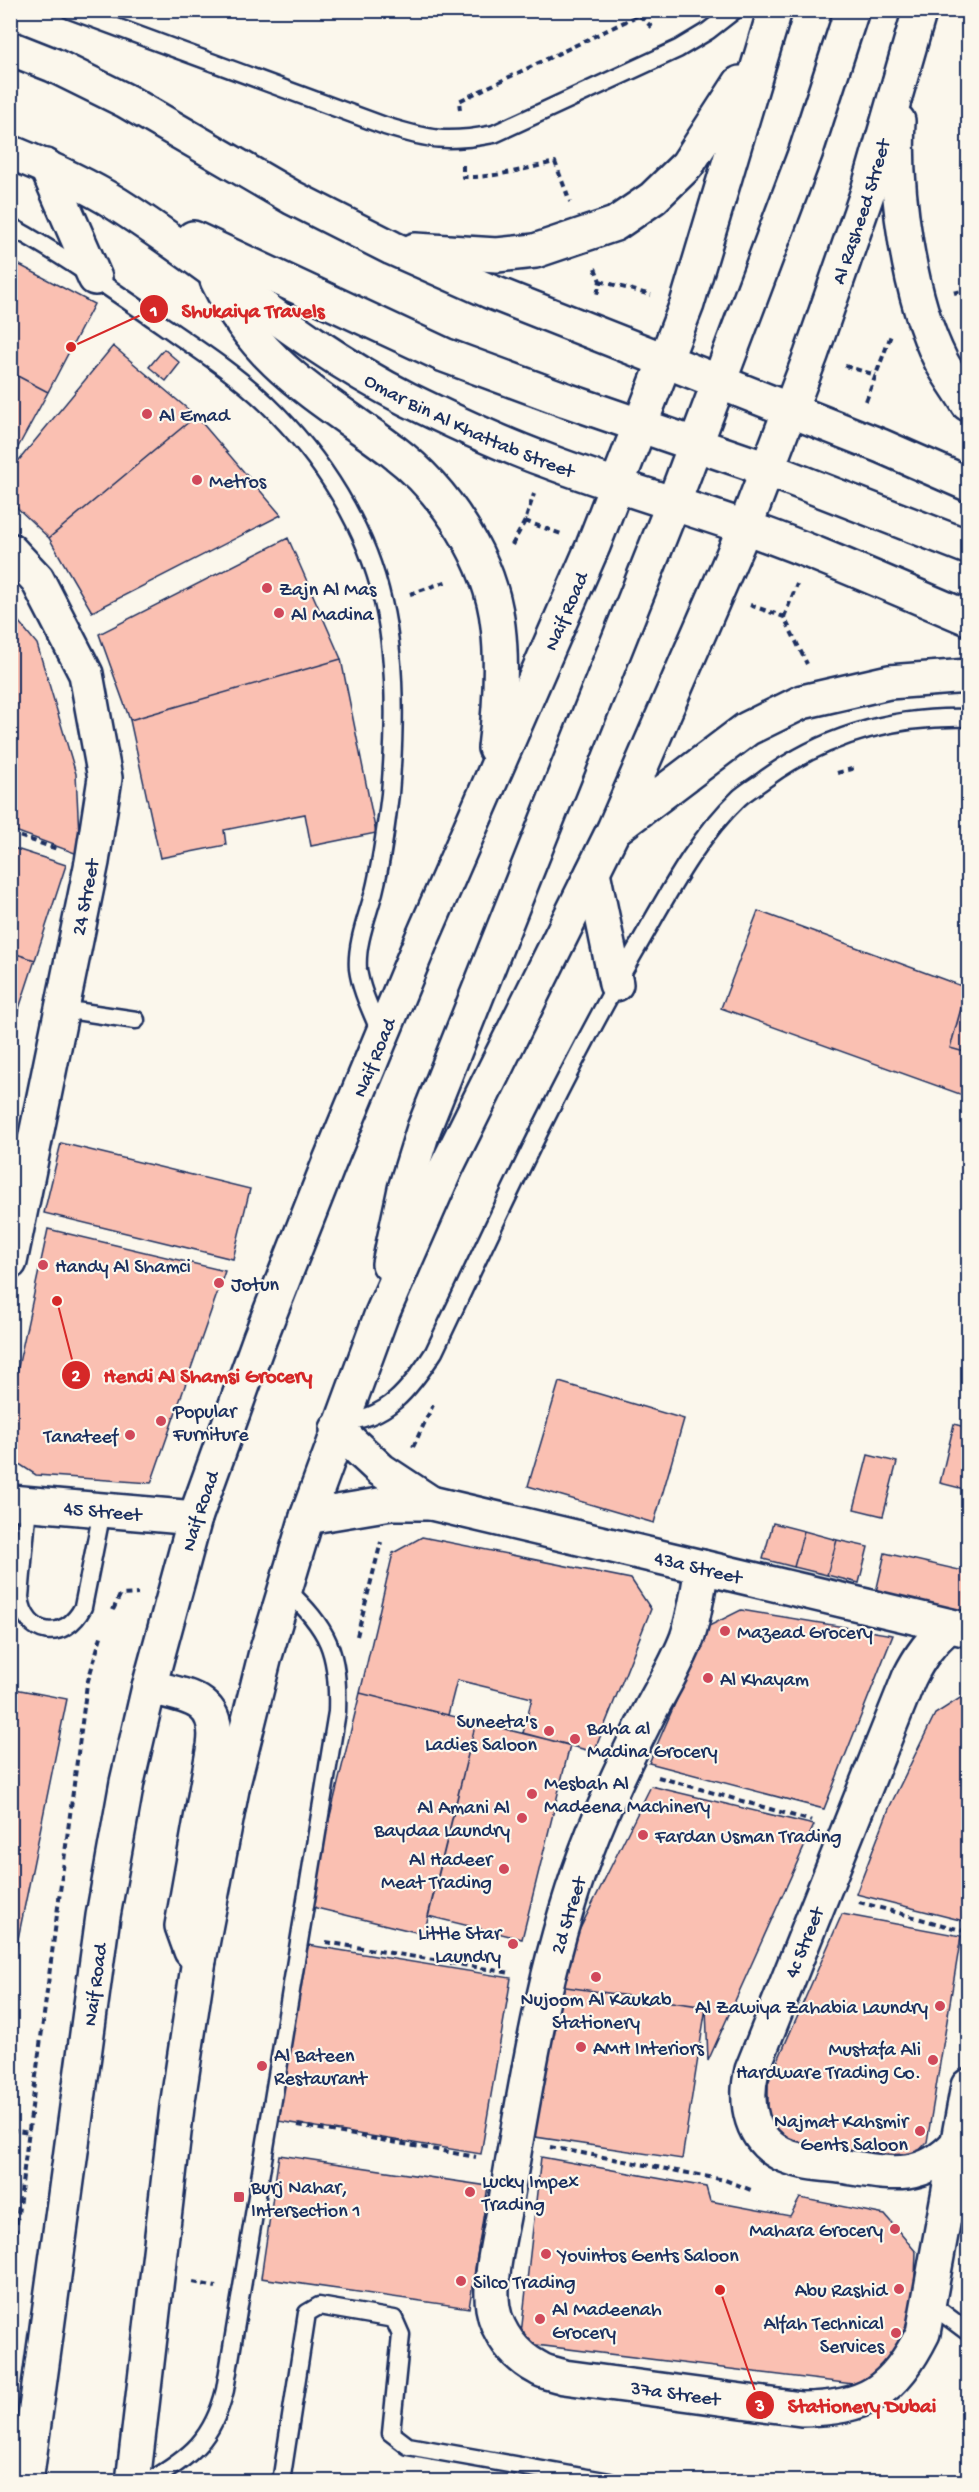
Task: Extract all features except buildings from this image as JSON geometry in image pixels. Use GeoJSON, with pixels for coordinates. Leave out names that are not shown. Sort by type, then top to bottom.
{"type":"FeatureCollection","features":[{"type":"Feature","properties":{"kind":"main road"},"geometry":{"type":"LineString","coordinates":[[665,362],[687,304],[775,10]]}},
{"type":"Feature","properties":{"kind":"main road"},"geometry":{"type":"LineString","coordinates":[[381,1316],[405,1189],[424,1128],[696,444],[806,151],[852,10]]}},
{"type":"Feature","properties":{"kind":"main road","name":"Al Rasheed Street"},"geometry":{"type":"LineString","coordinates":[[790,410],[867,194],[920,10]]}},
{"type":"Feature","properties":{"kind":"main road"},"geometry":{"type":"LineString","coordinates":[[392,248],[497,255],[535,251],[615,224],[653,198],[687,165],[714,126],[764,43]]}},
{"type":"Feature","properties":{"kind":"main road"},"geometry":{"type":"LineString","coordinates":[[10,48],[53,65],[126,102],[292,198],[392,248],[489,291],[790,410],[969,484]]}},
{"type":"Feature","properties":{"kind":"main road"},"geometry":{"type":"LineString","coordinates":[[902,71],[898,130],[900,189],[907,247],[920,304],[941,360],[969,404]]}},
{"type":"Feature","properties":{"kind":"main road","name":"Omar Bin Al Khattab Street"},"geometry":{"type":"LineString","coordinates":[[10,152],[46,166],[115,203],[213,270],[274,317],[338,359],[405,397],[474,431],[545,461],[745,527],[969,618]]}},
{"type":"Feature","properties":{"kind":"main road"},"geometry":{"type":"LineString","coordinates":[[46,166],[95,278]]}},
{"type":"Feature","properties":{"kind":"main road"},"geometry":{"type":"LineString","coordinates":[[115,203],[444,355],[768,469],[969,547]]}},
{"type":"Feature","properties":{"kind":"main road"},"geometry":{"type":"LineString","coordinates":[[213,270],[232,310],[258,345],[289,376],[395,453],[432,486],[461,525],[484,570],[498,624],[501,675],[490,783]]}},
{"type":"Feature","properties":{"kind":"main road","name":"Naif Road"},"geometry":{"type":"LineString","coordinates":[[26,2481],[103,1916],[127,1782],[149,1687],[195,1518],[260,1338],[382,1036],[593,546],[665,362]]}},
{"type":"Feature","properties":{"kind":"main road"},"geometry":{"type":"LineString","coordinates":[[133,2481],[177,2107],[199,1960],[233,1784],[265,1656],[307,1517],[381,1316],[446,1168],[614,829],[745,527],[790,410]]}},
{"type":"Feature","properties":{"kind":"main road","name":"24 Street"},"geometry":{"type":"LineString","coordinates":[[10,550],[37,579],[86,675],[105,778],[92,862],[10,1263]]}},
{"type":"Feature","properties":{"kind":"main road"},"geometry":{"type":"LineString","coordinates":[[614,829],[747,729],[802,702],[889,682],[969,676]]}},
{"type":"Feature","properties":{"kind":"main road"},"geometry":{"type":"LineString","coordinates":[[593,872],[616,984]]}},
{"type":"Feature","properties":{"kind":"main road","name":"43a Street"},"geometry":{"type":"LineString","coordinates":[[339,1426],[394,1493],[959,1628]]}},
{"type":"Feature","properties":{"kind":"main road"},"geometry":{"type":"LineString","coordinates":[[307,1517],[394,1493]]}},
{"type":"Feature","properties":{"kind":"main road","name":"45 Street"},"geometry":{"type":"LineString","coordinates":[[19,1503],[195,1518]]}},
{"type":"Feature","properties":{"kind":"main road","name":"2d Street"},"geometry":{"type":"LineString","coordinates":[[493,2283],[548,1979],[568,1906],[593,1836],[623,1766],[674,1668],[687,1637],[697,1604],[702,1567]]}},
{"type":"Feature","properties":{"kind":"main road","name":"4c Street"},"geometry":{"type":"LineString","coordinates":[[956,2145],[946,2156],[932,2164],[914,2172],[895,2174],[803,2161],[784,2155],[768,2144],[755,2128],[748,2109],[747,2089],[752,2070],[919,1658],[932,1640],[959,1628]]}},
{"type":"Feature","properties":{"kind":"main road"},"geometry":{"type":"LineString","coordinates":[[149,1687],[200,1702],[209,1710],[214,1722],[214,1746],[182,1926],[190,1952],[199,1960]]}},
{"type":"Feature","properties":{"kind":"main road","name":"37a Street"},"geometry":{"type":"LineString","coordinates":[[493,2283],[493,2309],[502,2333],[518,2354],[539,2369],[564,2377],[801,2409],[832,2409],[862,2401],[888,2384],[909,2360],[923,2333],[956,2145],[969,2086]]}},
{"type":"Feature","properties":{"kind":"main road","name":"4c Street"},"geometry":{"type":"LineString","coordinates":[[895,2174],[923,2195],[942,2224]]}},
{"type":"Feature","properties":{"kind":"lane"},"geometry":{"type":"LineString","coordinates":[[70,10],[385,126],[426,138],[461,140],[494,134],[678,49],[708,31],[735,10]]}},
{"type":"Feature","properties":{"kind":"lane"},"geometry":{"type":"LineString","coordinates":[[10,226],[49,247],[95,278],[230,372],[266,402],[298,436],[327,474],[350,514],[369,558],[383,602],[393,698],[391,775],[384,843],[362,936],[358,966],[363,989],[382,1036]]}},
{"type":"Feature","properties":{"kind":"lane"},"geometry":{"type":"LineString","coordinates":[[339,1426],[380,1413],[401,1396],[424,1367],[439,1341],[516,1177],[616,984],[701,841],[740,798],[787,763],[840,737],[886,724],[933,717],[969,718]]}},
{"type":"Feature","properties":{"kind":"lane"},"geometry":{"type":"LineString","coordinates":[[62,1009],[136,1020]]}},
{"type":"Feature","properties":{"kind":"lane"},"geometry":{"type":"LineString","coordinates":[[19,1503],[22,1609],[27,1619],[36,1627],[47,1630],[58,1630],[69,1625],[83,1606],[102,1511]]}},
{"type":"Feature","properties":{"kind":"lane"},"geometry":{"type":"LineString","coordinates":[[148,2481],[191,2454],[207,2435],[219,2414],[337,1712],[338,1678],[329,1643],[311,1612],[285,1588]]}},
{"type":"Feature","properties":{"kind":"lane"},"geometry":{"type":"LineString","coordinates":[[928,2302],[969,2332]]}},
{"type":"Feature","properties":{"kind":"lane"},"geometry":{"type":"LineString","coordinates":[[281,2481],[306,2313],[319,2306],[394,2319],[401,2335],[391,2433],[408,2446],[610,2481]]}},
{"type":"Feature","properties":{"kind":"path"},"geometry":{"type":"LineString","coordinates":[[600,281],[687,304]]}},
{"type":"Feature","properties":{"kind":"path"},"geometry":{"type":"LineString","coordinates":[[383,602],[484,570]]}},
{"type":"Feature","properties":{"kind":"path"},"geometry":{"type":"LineString","coordinates":[[784,616],[824,696]]}},
{"type":"Feature","properties":{"kind":"path"},"geometry":{"type":"LineString","coordinates":[[830,775],[852,769],[840,737]]}},
{"type":"Feature","properties":{"kind":"path"},"geometry":{"type":"LineString","coordinates":[[10,833],[92,862]]}},
{"type":"Feature","properties":{"kind":"path"},"geometry":{"type":"LineString","coordinates":[[338,1678],[358,1634],[394,1493],[435,1399]]}},
{"type":"Feature","properties":{"kind":"path"},"geometry":{"type":"LineString","coordinates":[[109,1617],[120,1595],[146,1593]]}},
{"type":"Feature","properties":{"kind":"path"},"geometry":{"type":"LineString","coordinates":[[10,2276],[87,1684],[92,1661],[104,1628]]}},
{"type":"Feature","properties":{"kind":"path"},"geometry":{"type":"LineString","coordinates":[[623,1766],[848,1832]]}},
{"type":"Feature","properties":{"kind":"path"},"geometry":{"type":"LineString","coordinates":[[823,1893],[969,1932]]}},
{"type":"Feature","properties":{"kind":"path"},"geometry":{"type":"LineString","coordinates":[[300,1937],[548,1979]]}},
{"type":"Feature","properties":{"kind":"path"},"geometry":{"type":"LineString","coordinates":[[269,2120],[725,2180],[751,2190]]}},
{"type":"Feature","properties":{"kind":"path"},"geometry":{"type":"LineString","coordinates":[[10,2130],[30,2133]]}},
{"type":"Feature","properties":{"kind":"path"},"geometry":{"type":"LineString","coordinates":[[158,2275],[241,2292]]}},
{"type":"Feature","properties":{"kind":"place","name":"Shukaiya Travels"},"geometry":{"type":"Point","coordinates":[71,347]}},
{"type":"Feature","properties":{"kind":"place","name":"Al Emad"},"geometry":{"type":"Point","coordinates":[147,414]}},
{"type":"Feature","properties":{"kind":"place","name":"Metros"},"geometry":{"type":"Point","coordinates":[197,480]}},
{"type":"Feature","properties":{"kind":"place","name":"Zajn Al Mas"},"geometry":{"type":"Point","coordinates":[267,588]}},
{"type":"Feature","properties":{"kind":"place","name":"Al Madina"},"geometry":{"type":"Point","coordinates":[279,613]}},
{"type":"Feature","properties":{"kind":"place","name":"Handy Al Shamci"},"geometry":{"type":"Point","coordinates":[43,1265]}},
{"type":"Feature","properties":{"kind":"place","name":"Jotun"},"geometry":{"type":"Point","coordinates":[219,1283]}},
{"type":"Feature","properties":{"kind":"place","name":"Hendi Al Shamsi Grocery"},"geometry":{"type":"Point","coordinates":[57,1301]}},
{"type":"Feature","properties":{"kind":"place","name":"Popular Furniture"},"geometry":{"type":"Point","coordinates":[161,1421]}},
{"type":"Feature","properties":{"kind":"place","name":"Tanateef"},"geometry":{"type":"Point","coordinates":[130,1435]}},
{"type":"Feature","properties":{"kind":"place","name":"Mazead Grocery"},"geometry":{"type":"Point","coordinates":[725,1631]}},
{"type":"Feature","properties":{"kind":"place","name":"Al Khayam"},"geometry":{"type":"Point","coordinates":[708,1678]}},
{"type":"Feature","properties":{"kind":"place","name":"Suneeta's Ladies Saloon"},"geometry":{"type":"Point","coordinates":[549,1731]}},
{"type":"Feature","properties":{"kind":"place","name":"Baha al Madina Grocery"},"geometry":{"type":"Point","coordinates":[575,1739]}},
{"type":"Feature","properties":{"kind":"place","name":"Mesbah Al Madeena Machinery"},"geometry":{"type":"Point","coordinates":[532,1794]}},
{"type":"Feature","properties":{"kind":"place","name":"Al Amani Al Baydaa Laundry"},"geometry":{"type":"Point","coordinates":[522,1818]}},
{"type":"Feature","properties":{"kind":"place","name":"Fardan Usman Trading"},"geometry":{"type":"Point","coordinates":[643,1835]}},
{"type":"Feature","properties":{"kind":"place","name":"Al Hadeer Meat Trading"},"geometry":{"type":"Point","coordinates":[504,1869]}},
{"type":"Feature","properties":{"kind":"place","name":"Little Star Laundry"},"geometry":{"type":"Point","coordinates":[513,1944]}},
{"type":"Feature","properties":{"kind":"place","name":"Nujoom Al Kaukab Stationery"},"geometry":{"type":"Point","coordinates":[596,1977]}},
{"type":"Feature","properties":{"kind":"place","name":"Al Zawiya Zahabia Laundry"},"geometry":{"type":"Point","coordinates":[940,2006]}},
{"type":"Feature","properties":{"kind":"place","name":"AMH Interiors"},"geometry":{"type":"Point","coordinates":[581,2047]}},
{"type":"Feature","properties":{"kind":"place","name":"Mustafa Ali Hardware Trading Co."},"geometry":{"type":"Point","coordinates":[933,2060]}},
{"type":"Feature","properties":{"kind":"place","name":"Al Bateen Restaurant"},"geometry":{"type":"Point","coordinates":[262,2066]}},
{"type":"Feature","properties":{"kind":"place","name":"Najmat Kahsmir Gents Saloon"},"geometry":{"type":"Point","coordinates":[920,2131]}},
{"type":"Feature","properties":{"kind":"place","name":"Lucky Impex Trading"},"geometry":{"type":"Point","coordinates":[470,2192]}},
{"type":"Feature","properties":{"kind":"place","name":"Burj Nahar, Intersection 1"},"geometry":{"type":"Point","coordinates":[239,2197]}},
{"type":"Feature","properties":{"kind":"place","name":"Mahara Grocery"},"geometry":{"type":"Point","coordinates":[895,2229]}},
{"type":"Feature","properties":{"kind":"place","name":"Yovintos Gents Saloon"},"geometry":{"type":"Point","coordinates":[546,2254]}},
{"type":"Feature","properties":{"kind":"place","name":"Silco Trading"},"geometry":{"type":"Point","coordinates":[461,2281]}},
{"type":"Feature","properties":{"kind":"place","name":"Abu Rashid"},"geometry":{"type":"Point","coordinates":[899,2289]}},
{"type":"Feature","properties":{"kind":"place","name":"Stationery Dubai"},"geometry":{"type":"Point","coordinates":[720,2290]}},
{"type":"Feature","properties":{"kind":"place","name":"Al Madeenah Grocery"},"geometry":{"type":"Point","coordinates":[540,2319]}},
{"type":"Feature","properties":{"kind":"place","name":"Alfah Technical Services"},"geometry":{"type":"Point","coordinates":[896,2333]}}]}
